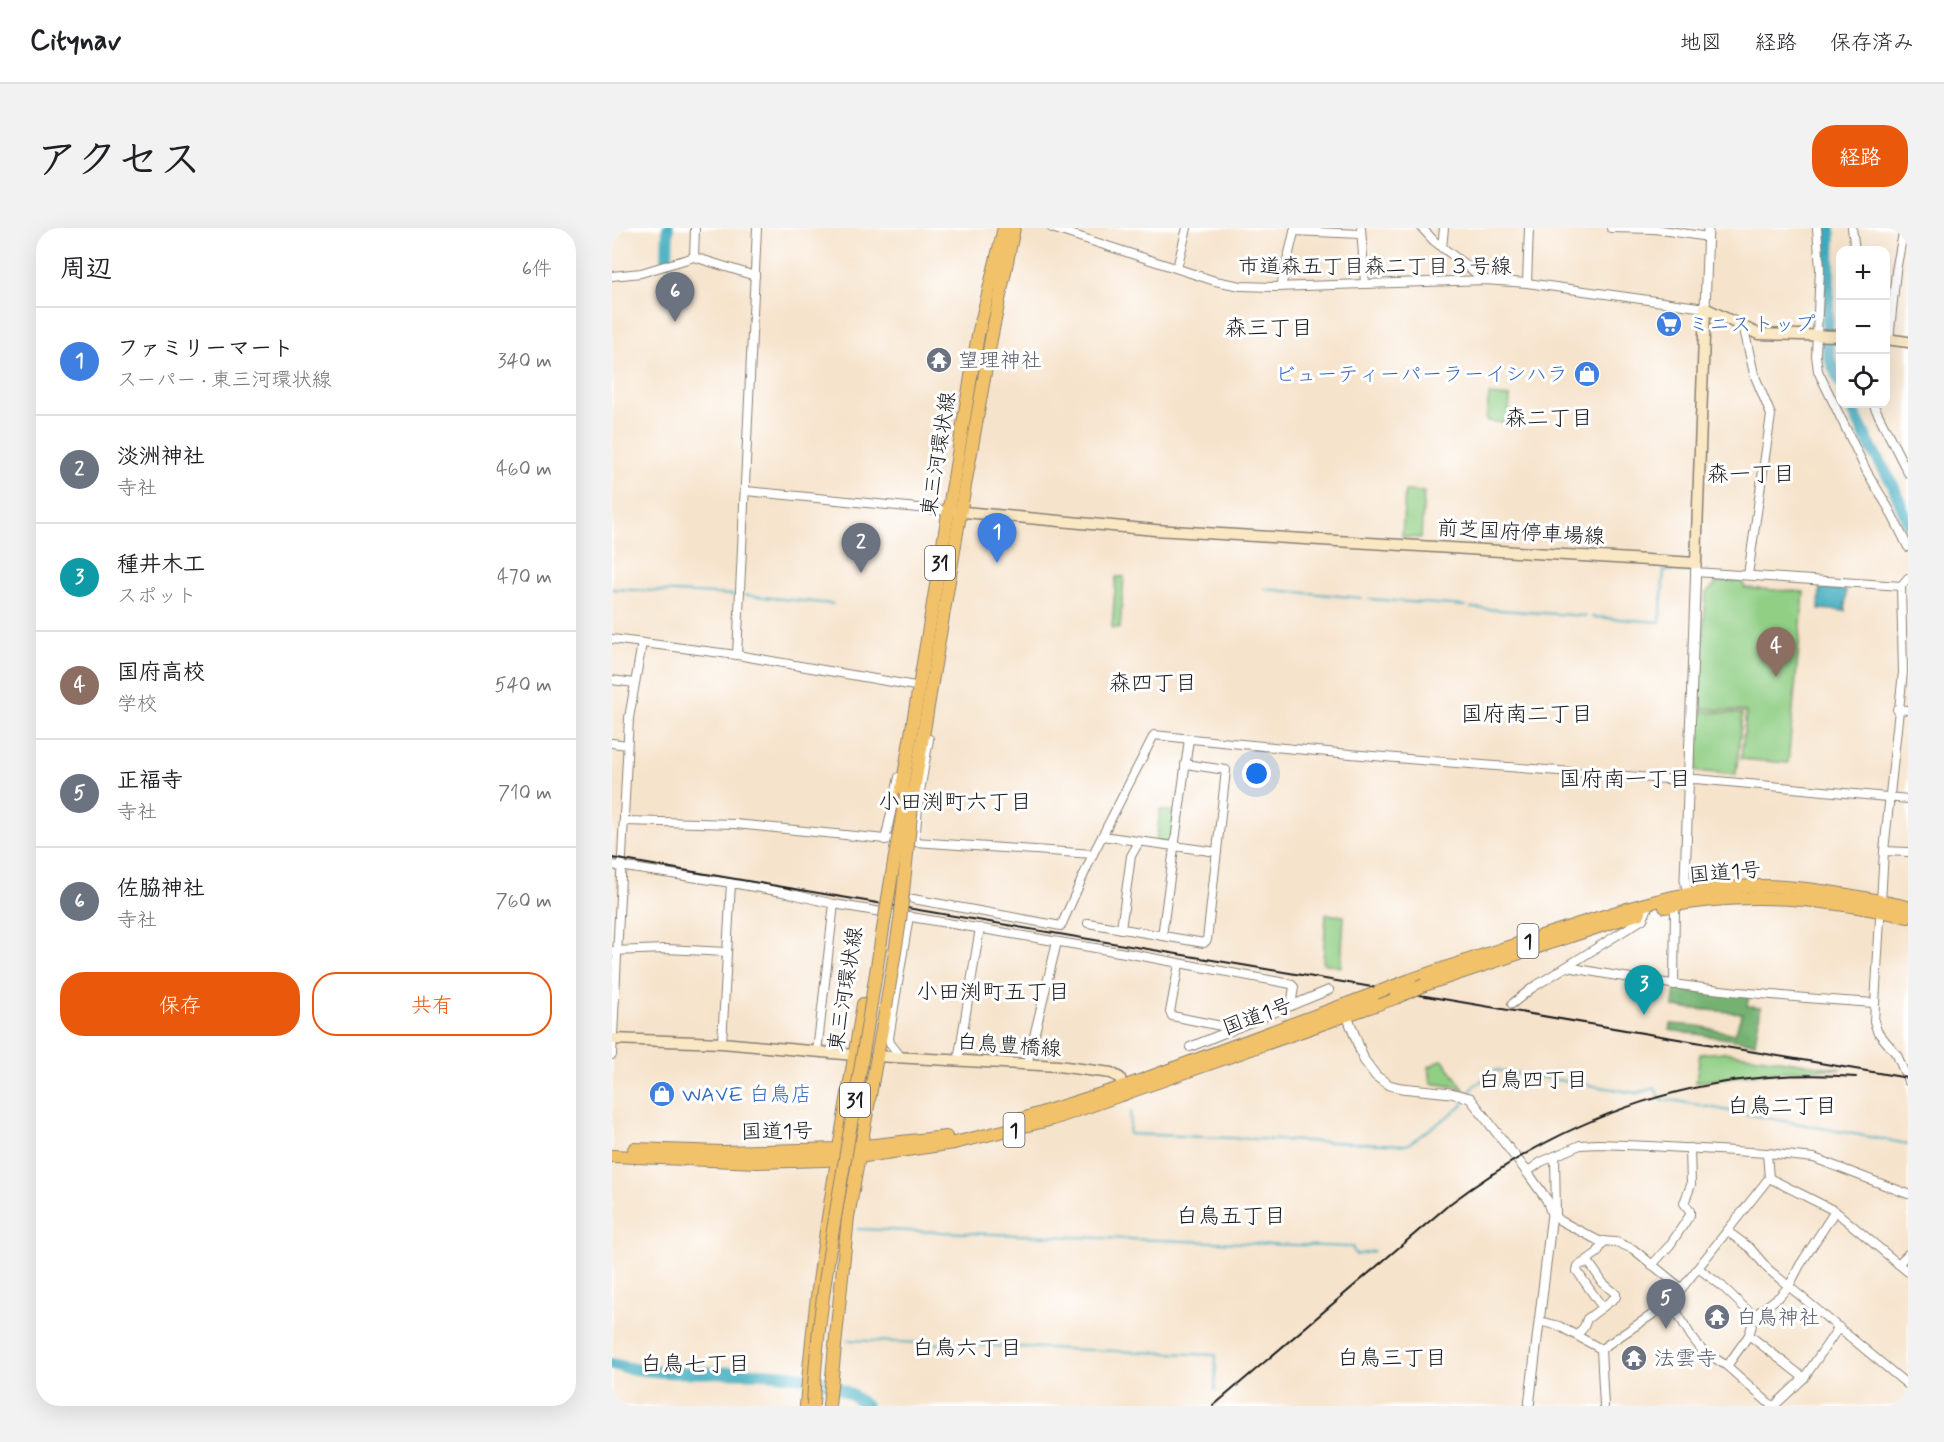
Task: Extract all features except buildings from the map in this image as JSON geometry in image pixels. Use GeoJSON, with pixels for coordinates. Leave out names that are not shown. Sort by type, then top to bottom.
{"type":"FeatureCollection","features":[{"type":"Feature","properties":{"kind":"main road","name":"東三河環状線"},"geometry":{"type":"LineString","coordinates":[[829,1406],[848,1217],[900,921],[907,795],[922,687],[938,614],[978,335],[1004,228]]}},
{"type":"Feature","properties":{"kind":"main road","name":"東三河環状線"},"geometry":{"type":"LineString","coordinates":[[954,511],[1014,228]]}},
{"type":"Feature","properties":{"kind":"main road"},"geometry":{"type":"LineString","coordinates":[[1695,567],[1705,308],[1758,334],[1836,336]]}},
{"type":"Feature","properties":{"kind":"main road"},"geometry":{"type":"LineString","coordinates":[[1890,340],[1908,342]]}},
{"type":"Feature","properties":{"kind":"main road","name":"前芝国府停車場線"},"geometry":{"type":"LineString","coordinates":[[954,511],[1155,530],[1695,567]]}},
{"type":"Feature","properties":{"kind":"main road","name":"東三河環状線"},"geometry":{"type":"LineString","coordinates":[[813,1406],[816,1356],[834,1220],[887,896],[918,733],[922,687]]}},
{"type":"Feature","properties":{"kind":"main road","name":"東三河環状線"},"geometry":{"type":"LineString","coordinates":[[806,1406],[811,1340],[824,1237],[854,1055],[877,916],[907,795]]}},
{"type":"Feature","properties":{"kind":"main road","name":"国道1号"},"geometry":{"type":"LineString","coordinates":[[1345,1011],[1376,993],[1410,980],[1619,911],[1688,898],[1759,896],[1908,907]]}},
{"type":"Feature","properties":{"kind":"main road","name":"国道1号"},"geometry":{"type":"LineString","coordinates":[[612,1156],[758,1162],[954,1143],[1004,1132],[1053,1119],[1123,1091],[1345,1011],[1395,998],[1424,985],[1647,910],[1675,905],[1688,898]]}},
{"type":"Feature","properties":{"kind":"main road","name":"国道1号"},"geometry":{"type":"LineString","coordinates":[[1881,906],[1908,917]]}},
{"type":"Feature","properties":{"kind":"main road"},"geometry":{"type":"LineString","coordinates":[[613,1040],[722,1043],[854,1055]]}},
{"type":"Feature","properties":{"kind":"main road","name":"白鳥豊橋線"},"geometry":{"type":"LineString","coordinates":[[876,1056],[1027,1065],[1111,1073],[1120,1078],[1123,1091]]}},
{"type":"Feature","properties":{"kind":"main road","name":"国道1号"},"geometry":{"type":"LineString","coordinates":[[612,1148],[838,1154]]}},
{"type":"Feature","properties":{"kind":"street"},"geometry":{"type":"LineString","coordinates":[[694,257],[695,228]]}},
{"type":"Feature","properties":{"kind":"street"},"geometry":{"type":"LineString","coordinates":[[737,655],[757,228]]}},
{"type":"Feature","properties":{"kind":"street","name":"市道森五丁目森二丁目３号線"},"geometry":{"type":"LineString","coordinates":[[1052,228],[1231,285],[1281,287],[1485,280],[1705,308]]}},
{"type":"Feature","properties":{"kind":"street"},"geometry":{"type":"LineString","coordinates":[[1176,268],[1187,228]]}},
{"type":"Feature","properties":{"kind":"street"},"geometry":{"type":"LineString","coordinates":[[1422,228],[1442,248],[1485,280]]}},
{"type":"Feature","properties":{"kind":"street"},"geometry":{"type":"LineString","coordinates":[[1442,248],[1444,228]]}},
{"type":"Feature","properties":{"kind":"street"},"geometry":{"type":"LineString","coordinates":[[1527,284],[1529,228]]}},
{"type":"Feature","properties":{"kind":"street"},"geometry":{"type":"LineString","coordinates":[[1611,228],[1708,232],[1705,308]]}},
{"type":"Feature","properties":{"kind":"street"},"geometry":{"type":"LineString","coordinates":[[1817,228],[1820,269],[1818,371],[1828,395],[1908,547]]}},
{"type":"Feature","properties":{"kind":"street"},"geometry":{"type":"LineString","coordinates":[[1852,228],[1854,246]]}},
{"type":"Feature","properties":{"kind":"street"},"geometry":{"type":"LineString","coordinates":[[1890,317],[1904,228]]}},
{"type":"Feature","properties":{"kind":"street"},"geometry":{"type":"LineString","coordinates":[[1281,287],[1294,230],[1361,231],[1365,284]]}},
{"type":"Feature","properties":{"kind":"street"},"geometry":{"type":"LineString","coordinates":[[612,276],[641,273],[694,257],[755,276]]}},
{"type":"Feature","properties":{"kind":"street"},"geometry":{"type":"LineString","coordinates":[[1744,329],[1754,374],[1771,415],[1748,575]]}},
{"type":"Feature","properties":{"kind":"street"},"geometry":{"type":"LineString","coordinates":[[1875,408],[1908,473]]}},
{"type":"Feature","properties":{"kind":"street"},"geometry":{"type":"LineString","coordinates":[[746,491],[954,511]]}},
{"type":"Feature","properties":{"kind":"street"},"geometry":{"type":"LineString","coordinates":[[1688,898],[1685,880],[1695,567],[1748,575],[1901,586]]}},
{"type":"Feature","properties":{"kind":"street"},"geometry":{"type":"LineString","coordinates":[[1908,578],[1901,586],[1903,672],[1884,851],[1874,1003],[1874,1021],[1877,1031],[1906,1071],[1908,1081]]}},
{"type":"Feature","properties":{"kind":"street"},"geometry":{"type":"LineString","coordinates":[[915,842],[919,797],[944,639],[938,614]]}},
{"type":"Feature","properties":{"kind":"street"},"geometry":{"type":"LineString","coordinates":[[612,639],[737,655],[922,687],[892,799],[885,840]]}},
{"type":"Feature","properties":{"kind":"street"},"geometry":{"type":"LineString","coordinates":[[612,1055],[615,951],[625,821],[627,745],[634,683],[642,643]]}},
{"type":"Feature","properties":{"kind":"street"},"geometry":{"type":"LineString","coordinates":[[612,680],[634,683]]}},
{"type":"Feature","properties":{"kind":"street"},"geometry":{"type":"LineString","coordinates":[[1898,709],[1908,710]]}},
{"type":"Feature","properties":{"kind":"street"},"geometry":{"type":"LineString","coordinates":[[913,899],[1060,926],[1093,854],[1154,735],[1330,753],[1728,782],[1908,799]]}},
{"type":"Feature","properties":{"kind":"street"},"geometry":{"type":"LineString","coordinates":[[1162,936],[1189,739]]}},
{"type":"Feature","properties":{"kind":"street"},"geometry":{"type":"LineString","coordinates":[[612,743],[627,745]]}},
{"type":"Feature","properties":{"kind":"street"},"geometry":{"type":"LineString","coordinates":[[1088,923],[1204,943],[1207,940],[1226,770],[1185,764]]}},
{"type":"Feature","properties":{"kind":"street"},"geometry":{"type":"LineString","coordinates":[[625,821],[735,824],[885,840],[1093,854]]}},
{"type":"Feature","properties":{"kind":"street"},"geometry":{"type":"LineString","coordinates":[[1102,836],[1218,852]]}},
{"type":"Feature","properties":{"kind":"street"},"geometry":{"type":"LineString","coordinates":[[1121,929],[1131,856],[1139,842]]}},
{"type":"Feature","properties":{"kind":"street"},"geometry":{"type":"LineString","coordinates":[[1884,851],[1908,852]]}},
{"type":"Feature","properties":{"kind":"street"},"geometry":{"type":"LineString","coordinates":[[612,865],[783,892],[834,904],[1291,984],[1294,987],[1291,1006]]}},
{"type":"Feature","properties":{"kind":"street"},"geometry":{"type":"LineString","coordinates":[[722,1043],[731,884]]}},
{"type":"Feature","properties":{"kind":"street"},"geometry":{"type":"LineString","coordinates":[[817,1052],[834,904]]}},
{"type":"Feature","properties":{"kind":"street"},"geometry":{"type":"LineString","coordinates":[[1674,985],[1675,905]]}},
{"type":"Feature","properties":{"kind":"street"},"geometry":{"type":"LineString","coordinates":[[1512,1004],[1532,988],[1643,919],[1647,910]]}},
{"type":"Feature","properties":{"kind":"street"},"geometry":{"type":"LineString","coordinates":[[901,1057],[890,1043],[889,1038],[909,916]]}},
{"type":"Feature","properties":{"kind":"street"},"geometry":{"type":"LineString","coordinates":[[958,1061],[980,928]]}},
{"type":"Feature","properties":{"kind":"street"},"geometry":{"type":"LineString","coordinates":[[1027,1065],[1057,942]]}},
{"type":"Feature","properties":{"kind":"street"},"geometry":{"type":"LineString","coordinates":[[615,951],[666,949],[727,952]]}},
{"type":"Feature","properties":{"kind":"street"},"geometry":{"type":"LineString","coordinates":[[1179,964],[1170,1012],[1172,1016],[1231,1030]]}},
{"type":"Feature","properties":{"kind":"street"},"geometry":{"type":"LineString","coordinates":[[1568,967],[1674,985],[1874,1003]]}},
{"type":"Feature","properties":{"kind":"street"},"geometry":{"type":"LineString","coordinates":[[1190,1047],[1329,990]]}},
{"type":"Feature","properties":{"kind":"street"},"geometry":{"type":"LineString","coordinates":[[1345,1011],[1364,1060],[1376,1076],[1401,1088],[1451,1093],[1470,1098],[1527,1172],[1554,1215],[1599,1240],[1616,1242],[1633,1249],[1681,1288]]}},
{"type":"Feature","properties":{"kind":"street"},"geometry":{"type":"LineString","coordinates":[[1527,1172],[1580,1145],[1690,1148],[1814,1158],[1908,1194]]}},
{"type":"Feature","properties":{"kind":"street"},"geometry":{"type":"LineString","coordinates":[[1652,1265],[1670,1245],[1690,1215],[1684,1203],[1690,1185],[1690,1148]]}},
{"type":"Feature","properties":{"kind":"street"},"geometry":{"type":"LineString","coordinates":[[1601,1349],[1671,1302],[1768,1178],[1767,1153]]}},
{"type":"Feature","properties":{"kind":"street"},"geometry":{"type":"LineString","coordinates":[[1529,1406],[1554,1215],[1555,1156]]}},
{"type":"Feature","properties":{"kind":"street"},"geometry":{"type":"LineString","coordinates":[[1768,1178],[1835,1212],[1908,1272]]}},
{"type":"Feature","properties":{"kind":"street"},"geometry":{"type":"LineString","coordinates":[[1727,1366],[1749,1335],[1755,1315],[1789,1286],[1835,1212]]}},
{"type":"Feature","properties":{"kind":"street"},"geometry":{"type":"LineString","coordinates":[[1727,1231],[1750,1248],[1768,1269],[1908,1385]]}},
{"type":"Feature","properties":{"kind":"street"},"geometry":{"type":"LineString","coordinates":[[1602,1307],[1577,1271],[1578,1266],[1598,1253],[1604,1241]]}},
{"type":"Feature","properties":{"kind":"street"},"geometry":{"type":"LineString","coordinates":[[1898,1264],[1908,1254]]}},
{"type":"Feature","properties":{"kind":"street"},"geometry":{"type":"LineString","coordinates":[[1577,1335],[1587,1319],[1616,1297],[1616,1294],[1604,1283],[1590,1264],[1583,1263]]}},
{"type":"Feature","properties":{"kind":"street"},"geometry":{"type":"LineString","coordinates":[[1698,1268],[1755,1315]]}},
{"type":"Feature","properties":{"kind":"street"},"geometry":{"type":"LineString","coordinates":[[1671,1302],[1702,1350],[1727,1366],[1773,1406],[1804,1378],[1839,1327]]}},
{"type":"Feature","properties":{"kind":"street"},"geometry":{"type":"LineString","coordinates":[[1539,1321],[1559,1326],[1601,1349]]}},
{"type":"Feature","properties":{"kind":"street"},"geometry":{"type":"LineString","coordinates":[[1749,1335],[1804,1378]]}},
{"type":"Feature","properties":{"kind":"street"},"geometry":{"type":"LineString","coordinates":[[1601,1349],[1604,1406]]}},
{"type":"Feature","properties":{"kind":"green space"},"geometry":{"type":"Polygon","coordinates":[[[1489,395],[1510,397],[1508,423],[1486,421],[1489,395]]]}},
{"type":"Feature","properties":{"kind":"green space"},"geometry":{"type":"Polygon","coordinates":[[[1405,491],[1424,492],[1421,538],[1402,537],[1405,491]]]}},
{"type":"Feature","properties":{"kind":"green space"},"geometry":{"type":"Polygon","coordinates":[[[1116,577],[1124,577],[1120,628],[1112,628],[1116,577]]]}},
{"type":"Feature","properties":{"kind":"green space"},"geometry":{"type":"Polygon","coordinates":[[[1719,581],[1742,581],[1745,588],[1804,592],[1788,763],[1741,759],[1746,712],[1698,708],[1706,593],[1719,581]]]}},
{"type":"Feature","properties":{"kind":"green space"},"geometry":{"type":"Polygon","coordinates":[[[1699,711],[1742,714],[1736,775],[1696,771],[1699,711]]]}},
{"type":"Feature","properties":{"kind":"green space"},"geometry":{"type":"Polygon","coordinates":[[[1160,810],[1175,812],[1171,844],[1156,842],[1160,810]]]}},
{"type":"Feature","properties":{"kind":"green space"},"geometry":{"type":"Polygon","coordinates":[[[1326,914],[1344,916],[1341,967],[1323,963],[1326,914]]]}},
{"type":"Feature","properties":{"kind":"green space"},"geometry":{"type":"Polygon","coordinates":[[[1675,989],[1749,995],[1747,1006],[1761,1007],[1755,1043],[1670,1030],[1671,1024],[1698,1026],[1735,1034],[1742,1013],[1673,1007],[1675,989]]]}},
{"type":"Feature","properties":{"kind":"green space"},"geometry":{"type":"Polygon","coordinates":[[[1724,1052],[1841,1069],[1768,1072],[1696,1082],[1700,1054],[1724,1052]]]}},
{"type":"Feature","properties":{"kind":"green space"},"geometry":{"type":"Polygon","coordinates":[[[1441,1060],[1465,1091],[1457,1087],[1431,1083],[1429,1067],[1441,1060]]]}},
{"type":"Feature","properties":{"kind":"water"},"geometry":{"type":"Polygon","coordinates":[[[1820,588],[1846,590],[1845,611],[1819,609],[1820,588]]]}},
{"type":"Feature","properties":{"kind":"waterway"},"geometry":{"type":"LineString","coordinates":[[667,260],[668,228]]}},
{"type":"Feature","properties":{"kind":"waterway"},"geometry":{"type":"LineString","coordinates":[[1830,228],[1827,344],[1836,373]]}},
{"type":"Feature","properties":{"kind":"waterway"},"geometry":{"type":"LineString","coordinates":[[1852,408],[1869,444],[1893,485],[1908,523]]}},
{"type":"Feature","properties":{"kind":"waterway"},"geometry":{"type":"LineString","coordinates":[[1592,617],[1660,622],[1664,570],[1689,572]]}},
{"type":"Feature","properties":{"kind":"waterway"},"geometry":{"type":"LineString","coordinates":[[612,589],[737,595]]}},
{"type":"Feature","properties":{"kind":"waterway"},"geometry":{"type":"LineString","coordinates":[[1264,589],[1362,598]]}},
{"type":"Feature","properties":{"kind":"waterway"},"geometry":{"type":"LineString","coordinates":[[743,595],[833,604]]}},
{"type":"Feature","properties":{"kind":"waterway"},"geometry":{"type":"LineString","coordinates":[[1368,599],[1465,606]]}},
{"type":"Feature","properties":{"kind":"waterway"},"geometry":{"type":"LineString","coordinates":[[1471,608],[1586,616]]}},
{"type":"Feature","properties":{"kind":"waterway"},"geometry":{"type":"LineString","coordinates":[[1468,1096],[1474,1086],[1496,1070],[1637,1093],[1655,1088],[1662,1101],[1671,1100],[1908,1144]]}},
{"type":"Feature","properties":{"kind":"waterway"},"geometry":{"type":"LineString","coordinates":[[1131,1111],[1129,1134],[1407,1145],[1461,1107],[1465,1100]]}},
{"type":"Feature","properties":{"kind":"waterway"},"geometry":{"type":"LineString","coordinates":[[857,1229],[1352,1247],[1356,1255],[1374,1251]]}},
{"type":"Feature","properties":{"kind":"waterway"},"geometry":{"type":"LineString","coordinates":[[847,1340],[1216,1355],[1215,1390]]}},
{"type":"Feature","properties":{"kind":"waterway"},"geometry":{"type":"LineString","coordinates":[[612,1364],[642,1370],[779,1374],[811,1379],[840,1389],[866,1406]]}},
{"type":"Feature","properties":{"kind":"railway"},"geometry":{"type":"LineString","coordinates":[[612,858],[1908,1078]]}},
{"type":"Feature","properties":{"kind":"railway"},"geometry":{"type":"LineString","coordinates":[[1213,1406],[1451,1203],[1496,1172],[1543,1144],[1592,1121],[1642,1102],[1693,1088],[1746,1079],[1801,1075],[1856,1077]]}},
{"type":"Feature","properties":{"kind":"place","name":"佐脇神社"},"geometry":{"type":"Point","coordinates":[675,322]}},
{"type":"Feature","properties":{"kind":"place","name":"ミニストップ"},"geometry":{"type":"Point","coordinates":[1669,324]}},
{"type":"Feature","properties":{"kind":"place","name":"望理神社"},"geometry":{"type":"Point","coordinates":[939,360]}},
{"type":"Feature","properties":{"kind":"place","name":"ビューティーパーラーイシハラ"},"geometry":{"type":"Point","coordinates":[1587,374]}},
{"type":"Feature","properties":{"kind":"place","name":"ファミリーマート"},"geometry":{"type":"Point","coordinates":[997,563]}},
{"type":"Feature","properties":{"kind":"place","name":"淡洲神社"},"geometry":{"type":"Point","coordinates":[861,573]}},
{"type":"Feature","properties":{"kind":"place","name":"国府高校"},"geometry":{"type":"Point","coordinates":[1776,677]}},
{"type":"Feature","properties":{"kind":"place","name":"種井木工"},"geometry":{"type":"Point","coordinates":[1644,1015]}},
{"type":"Feature","properties":{"kind":"place","name":"WAVE 白鳥店"},"geometry":{"type":"Point","coordinates":[662,1094]}},
{"type":"Feature","properties":{"kind":"place","name":"白鳥神社"},"geometry":{"type":"Point","coordinates":[1717,1317]}},
{"type":"Feature","properties":{"kind":"place","name":"正福寺"},"geometry":{"type":"Point","coordinates":[1666,1329]}},
{"type":"Feature","properties":{"kind":"place","name":"法雲寺"},"geometry":{"type":"Point","coordinates":[1634,1358]}},
{"type":"Feature","properties":{"kind":"district","name":"森三丁目"},"geometry":{"type":"Point","coordinates":[1269,327]}},
{"type":"Feature","properties":{"kind":"district","name":"森二丁目"},"geometry":{"type":"Point","coordinates":[1549,417]}},
{"type":"Feature","properties":{"kind":"district","name":"森一丁目"},"geometry":{"type":"Point","coordinates":[1751,473]}},
{"type":"Feature","properties":{"kind":"district","name":"森四丁目"},"geometry":{"type":"Point","coordinates":[1153,682]}},
{"type":"Feature","properties":{"kind":"district","name":"国府南二丁目"},"geometry":{"type":"Point","coordinates":[1527,713]}},
{"type":"Feature","properties":{"kind":"district","name":"国府南一丁目"},"geometry":{"type":"Point","coordinates":[1625,778]}},
{"type":"Feature","properties":{"kind":"district","name":"小田渕町六丁目"},"geometry":{"type":"Point","coordinates":[955,801]}},
{"type":"Feature","properties":{"kind":"district","name":"小田渕町五丁目"},"geometry":{"type":"Point","coordinates":[993,991]}},
{"type":"Feature","properties":{"kind":"district","name":"白鳥四丁目"},"geometry":{"type":"Point","coordinates":[1533,1079]}},
{"type":"Feature","properties":{"kind":"district","name":"白鳥二丁目"},"geometry":{"type":"Point","coordinates":[1782,1105]}},
{"type":"Feature","properties":{"kind":"district","name":"白鳥五丁目"},"geometry":{"type":"Point","coordinates":[1231,1215]}},
{"type":"Feature","properties":{"kind":"district","name":"白鳥六丁目"},"geometry":{"type":"Point","coordinates":[967,1347]}},
{"type":"Feature","properties":{"kind":"district","name":"白鳥三丁目"},"geometry":{"type":"Point","coordinates":[1392,1357]}},
{"type":"Feature","properties":{"kind":"district","name":"白鳥七丁目"},"geometry":{"type":"Point","coordinates":[695,1363]}}]}
